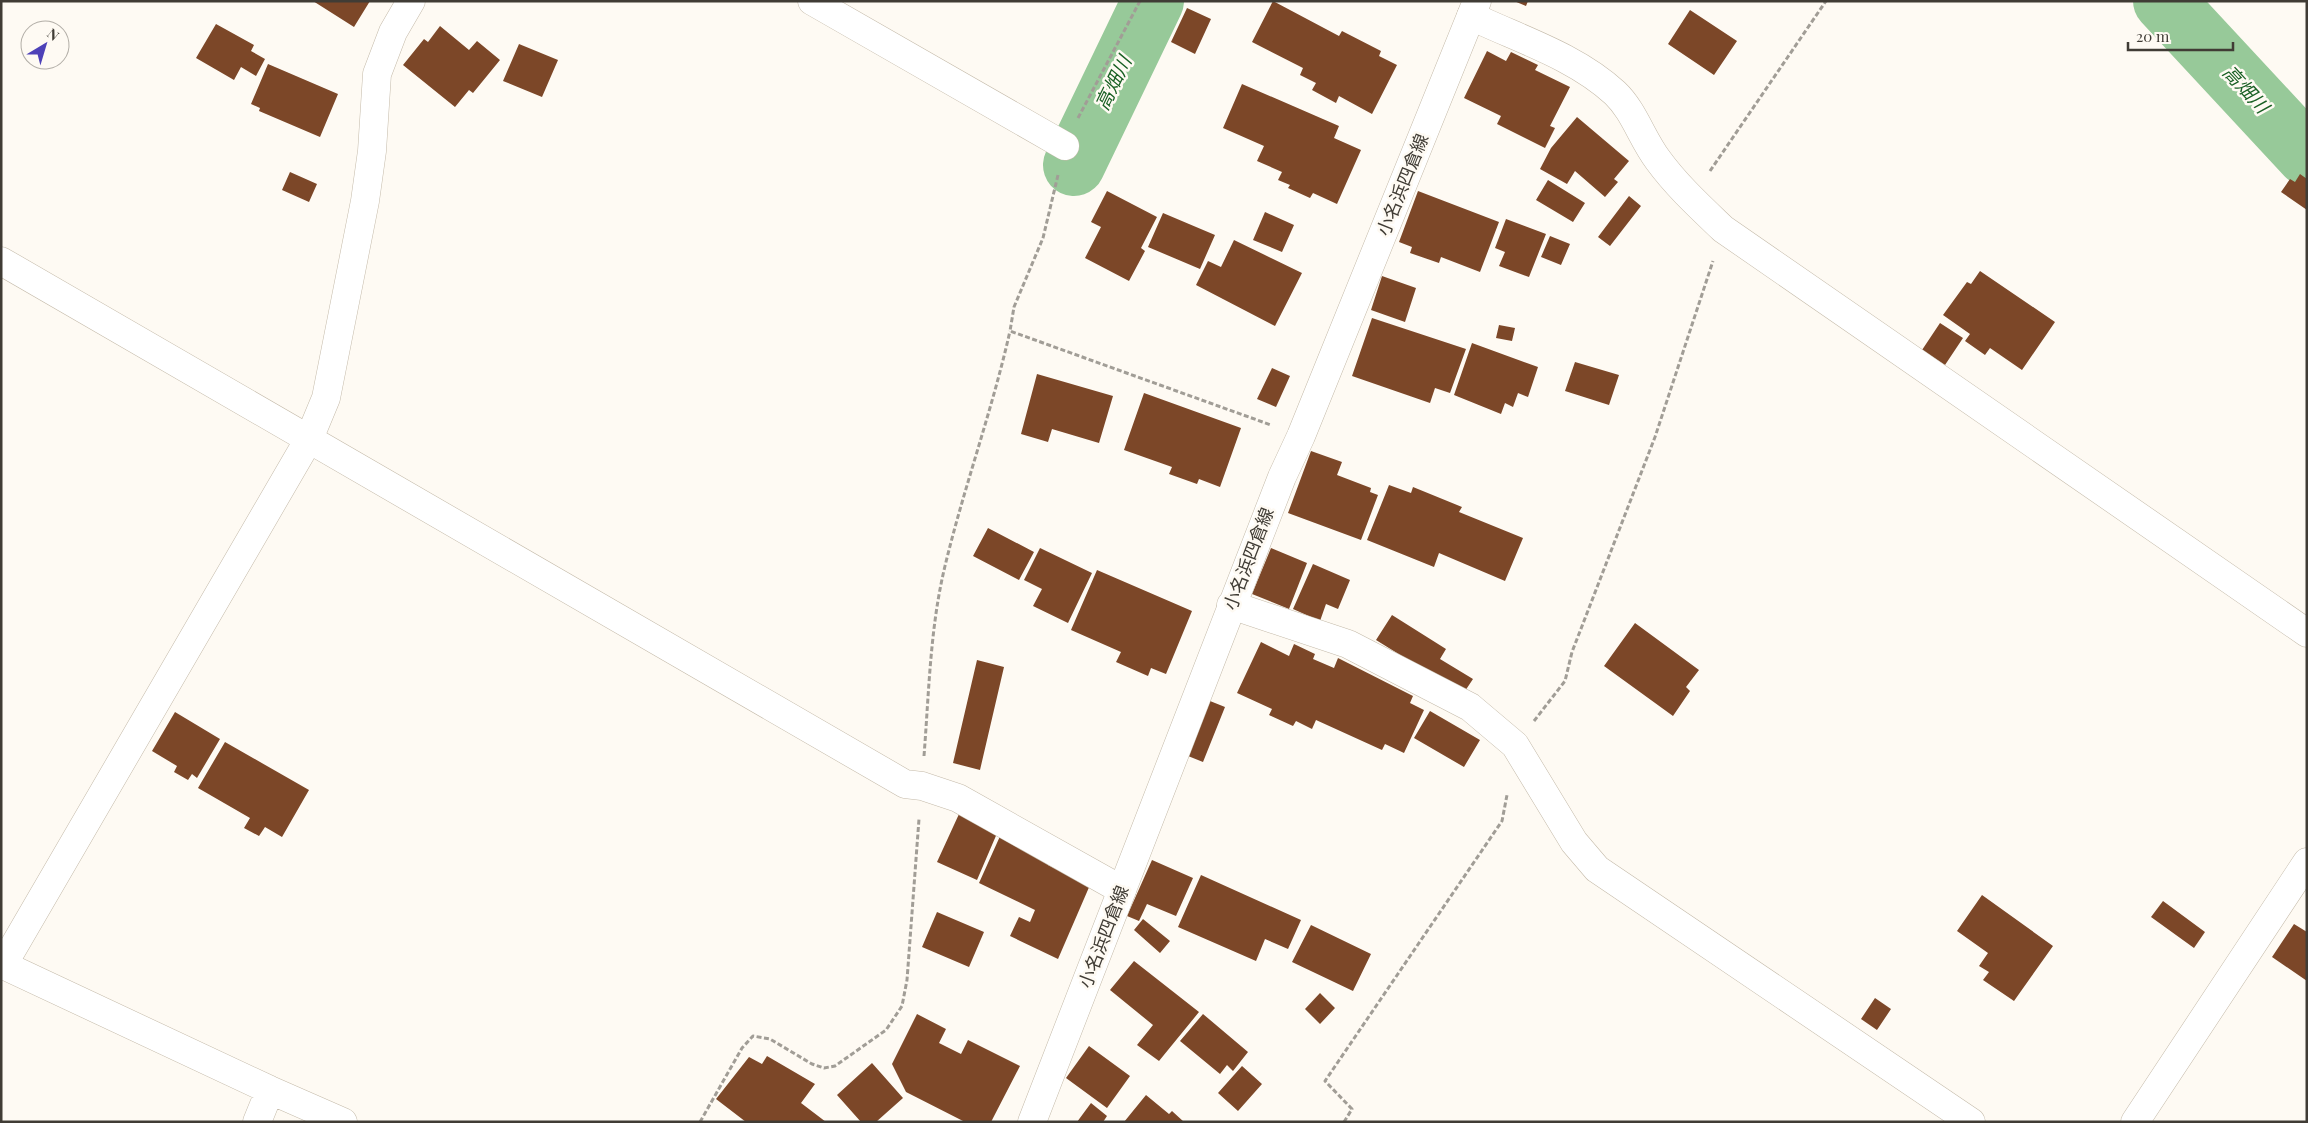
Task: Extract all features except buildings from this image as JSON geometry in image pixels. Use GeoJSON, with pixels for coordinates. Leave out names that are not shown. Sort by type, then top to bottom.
{"type":"FeatureCollection","features":[{"type":"Feature","properties":{"kind":"street"},"geometry":{"type":"LineString","coordinates":[[343,1122],[2,965],[309,439],[326,398],[365,201],[372,151],[377,74],[392,32],[411,1]]}},
{"type":"Feature","properties":{"kind":"street"},"geometry":{"type":"LineString","coordinates":[[812,1],[1065,146]]}},
{"type":"Feature","properties":{"kind":"street"},"geometry":{"type":"LineString","coordinates":[[1474,9],[1586,69],[1616,94],[1638,125],[1657,159],[1723,229],[2307,633]]}},
{"type":"Feature","properties":{"kind":"street","name":"小名浜四倉線"},"geometry":{"type":"LineString","coordinates":[[1032,1122],[1231,605],[1474,9]]}},
{"type":"Feature","properties":{"kind":"street"},"geometry":{"type":"LineString","coordinates":[[1,261],[905,784],[922,786],[958,798],[1122,890]]}},
{"type":"Feature","properties":{"kind":"street"},"geometry":{"type":"LineString","coordinates":[[1231,605],[1348,644],[1470,707],[1515,745],[1574,842],[1597,869],[1971,1122]]}},
{"type":"Feature","properties":{"kind":"street"},"geometry":{"type":"LineString","coordinates":[[2135,1122],[2307,862]]}},
{"type":"Feature","properties":{"kind":"street"},"geometry":{"type":"LineString","coordinates":[[257,1122],[270,1090]]}},
{"type":"Feature","properties":{"kind":"path"},"geometry":{"type":"LineString","coordinates":[[1140,1],[1069,135],[1043,238],[1014,307],[1010,332],[1301,436]]}},
{"type":"Feature","properties":{"kind":"path"},"geometry":{"type":"LineString","coordinates":[[1692,198],[1826,1]]}},
{"type":"Feature","properties":{"kind":"path"},"geometry":{"type":"LineString","coordinates":[[1515,745],[1565,681],[1572,652],[1655,437],[1723,229]]}},
{"type":"Feature","properties":{"kind":"path"},"geometry":{"type":"LineString","coordinates":[[1344,1122],[1352,1109],[1325,1080],[1502,821],[1507,793]]}},
{"type":"Feature","properties":{"kind":"waterway","name":"高畑川"},"geometry":{"type":"LineString","coordinates":[[1074,165],[1153,1]]}},
{"type":"Feature","properties":{"kind":"waterway","name":"高畑川"},"geometry":{"type":"LineString","coordinates":[[2164,1],[2307,155]]}}]}
